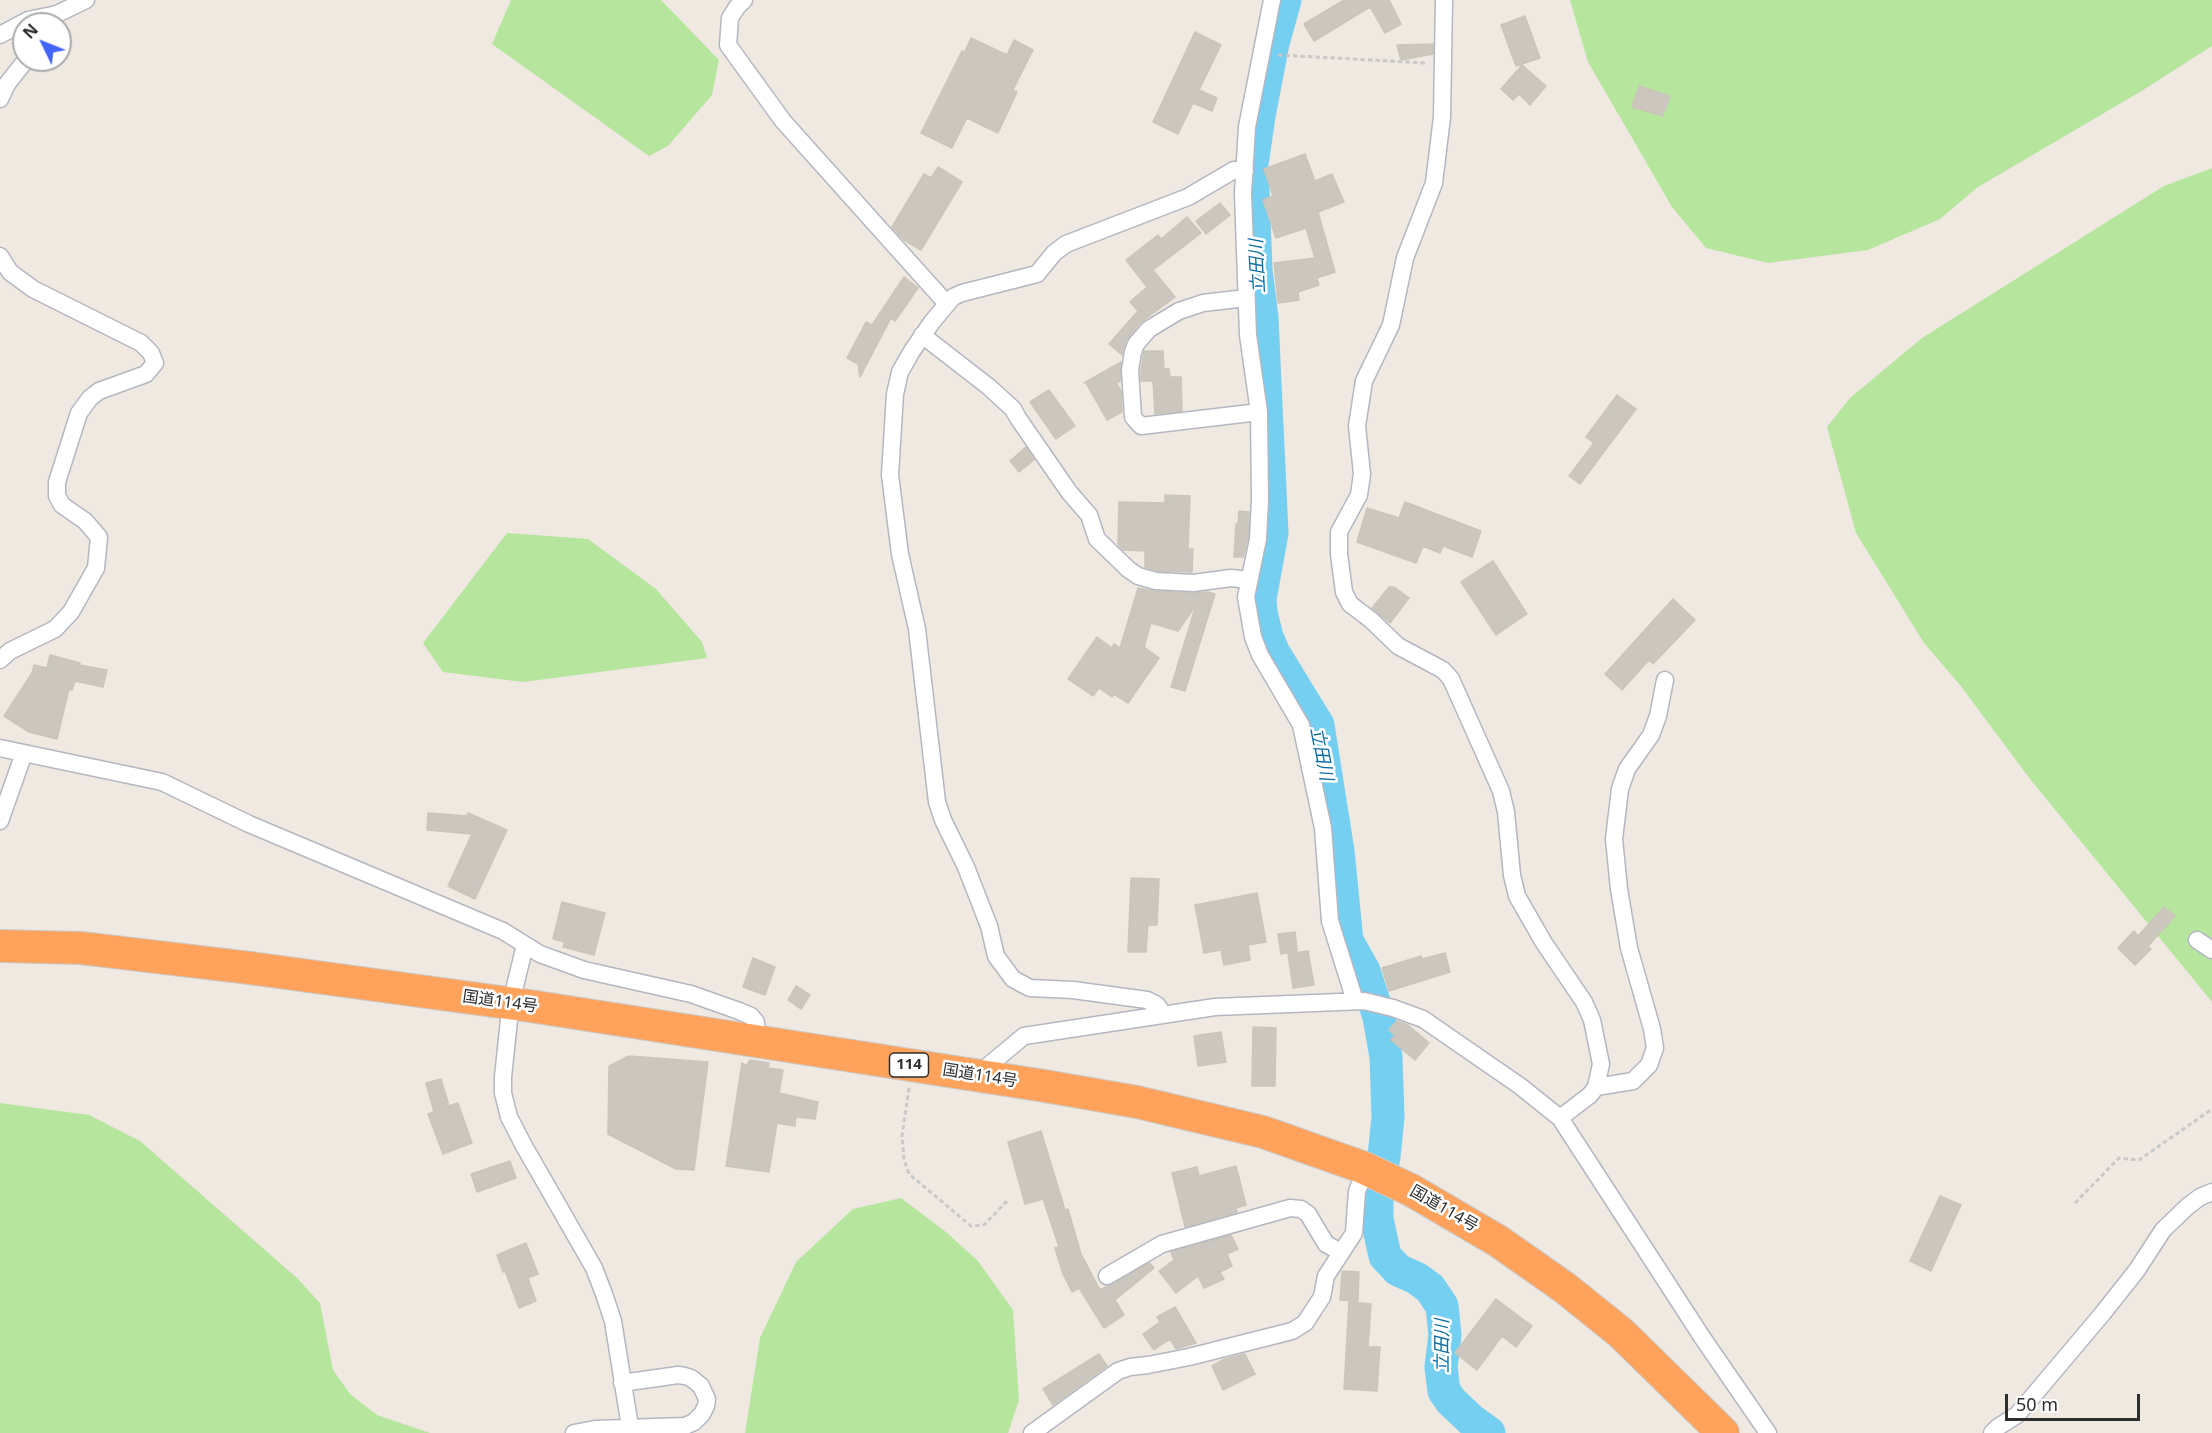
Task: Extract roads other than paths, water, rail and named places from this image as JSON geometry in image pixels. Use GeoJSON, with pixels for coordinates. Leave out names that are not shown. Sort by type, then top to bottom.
{"type":"FeatureCollection","features":[{"type":"Feature","properties":{"kind":"highway","name":"国道114号"},"geometry":{"type":"LineString","coordinates":[[0,946],[81,948],[530,1006],[1137,1102],[1263,1132],[1366,1169],[1411,1190],[1498,1241],[1565,1288],[1621,1333],[1722,1433]]}},
{"type":"Feature","properties":{"kind":"street"},"geometry":{"type":"LineString","coordinates":[[66,12],[86,0]]}},
{"type":"Feature","properties":{"kind":"street"},"geometry":{"type":"LineString","coordinates":[[744,0],[730,18],[728,45],[783,122],[947,304]]}},
{"type":"Feature","properties":{"kind":"street"},"geometry":{"type":"LineString","coordinates":[[1272,0],[1247,127],[1243,193],[1248,335],[1259,412],[1260,499],[1258,539],[1246,597],[1253,636],[1260,655],[1301,724],[1323,828],[1330,921],[1355,1001]]}},
{"type":"Feature","properties":{"kind":"street"},"geometry":{"type":"LineString","coordinates":[[1444,0],[1442,117],[1434,183],[1405,258],[1391,325],[1364,381],[1357,426],[1362,474],[1359,495],[1339,532],[1339,554],[1344,592],[1350,604],[1398,646],[1443,670],[1451,679],[1501,791],[1517,896],[1544,943],[1584,1002],[1592,1020],[1601,1064],[1596,1087],[1590,1095],[1560,1118]]}},
{"type":"Feature","properties":{"kind":"street"},"geometry":{"type":"LineString","coordinates":[[0,99],[7,84],[16,72]]}},
{"type":"Feature","properties":{"kind":"street"},"geometry":{"type":"LineString","coordinates":[[1164,1015],[1157,1005],[1147,1000],[1073,990],[1030,988],[1013,979],[996,956],[988,926],[966,867],[943,820],[937,802],[926,688],[917,629],[900,554],[890,475],[895,394],[900,372],[922,335],[947,304],[962,292],[1037,273],[1054,253],[1066,244],[1188,197],[1234,170],[1245,171]]}},
{"type":"Feature","properties":{"kind":"street"},"geometry":{"type":"LineString","coordinates":[[0,256],[10,272],[33,290],[141,343],[151,353],[155,363],[146,374],[99,391],[90,398],[79,413],[57,482],[57,496],[62,506],[85,521],[99,537],[96,568],[71,612],[55,629],[10,651],[0,660]]}},
{"type":"Feature","properties":{"kind":"street"},"geometry":{"type":"LineString","coordinates":[[1246,298],[1203,303],[1179,311],[1149,330],[1136,344],[1133,352],[1130,370],[1133,417],[1141,426],[1259,412]]}},
{"type":"Feature","properties":{"kind":"street"},"geometry":{"type":"LineString","coordinates":[[922,335],[989,387],[1013,409],[1069,492],[1089,515],[1097,539],[1128,569],[1138,576],[1156,581],[1193,583],[1231,578],[1249,580]]}},
{"type":"Feature","properties":{"kind":"street"},"geometry":{"type":"LineString","coordinates":[[1596,1087],[1633,1081],[1649,1065],[1655,1048],[1652,1029],[1629,948],[1618,889],[1614,838],[1620,789],[1627,769],[1651,735],[1658,716],[1665,680]]}},
{"type":"Feature","properties":{"kind":"street"},"geometry":{"type":"LineString","coordinates":[[0,748],[162,782],[249,824],[474,918],[540,954],[584,970],[691,994],[740,1011],[751,1016],[756,1022],[758,1041]]}},
{"type":"Feature","properties":{"kind":"street"},"geometry":{"type":"LineString","coordinates":[[0,821],[24,753]]}},
{"type":"Feature","properties":{"kind":"street"},"geometry":{"type":"LineString","coordinates":[[2197,939],[2212,950]]}},
{"type":"Feature","properties":{"kind":"street"},"geometry":{"type":"LineString","coordinates":[[515,986],[525,945]]}},
{"type":"Feature","properties":{"kind":"street"},"geometry":{"type":"LineString","coordinates":[[977,1076],[1024,1036],[1215,1007],[1364,1001],[1423,1019],[1520,1086],[1560,1118],[1702,1337],[1768,1433]]}},
{"type":"Feature","properties":{"kind":"street"},"geometry":{"type":"LineString","coordinates":[[508,1020],[503,1093],[509,1117],[594,1268],[613,1321],[631,1431]]}},
{"type":"Feature","properties":{"kind":"street"},"geometry":{"type":"LineString","coordinates":[[1032,1433],[1118,1371],[1189,1357],[1299,1327],[1311,1317],[1319,1305],[1325,1290],[1326,1276],[1354,1233],[1357,1191],[1366,1169]]}},
{"type":"Feature","properties":{"kind":"street"},"geometry":{"type":"LineString","coordinates":[[1992,1433],[2017,1415],[2137,1270],[2163,1230],[2188,1206],[2212,1192]]}},
{"type":"Feature","properties":{"kind":"street"},"geometry":{"type":"LineString","coordinates":[[1107,1276],[1162,1244],[1290,1208],[1301,1209],[1308,1214],[1326,1244],[1341,1252]]}},
{"type":"Feature","properties":{"kind":"street"},"geometry":{"type":"LineString","coordinates":[[574,1433],[595,1429],[631,1431],[685,1426],[694,1422],[702,1414],[707,1399],[702,1386],[685,1376],[622,1383]]}},
{"type":"Feature","properties":{"kind":"waterway","name":"立田川"},"geometry":{"type":"LineString","coordinates":[[1285,0],[1273,43],[1252,164],[1272,533],[1260,599],[1261,613],[1274,653],[1318,725],[1338,851],[1347,941],[1364,971],[1379,1017],[1386,1057],[1388,1117],[1377,1197],[1377,1219],[1385,1256],[1398,1270],[1416,1278],[1430,1288],[1442,1306],[1445,1335],[1441,1367],[1444,1391],[1471,1420],[1489,1433]]}}]}
